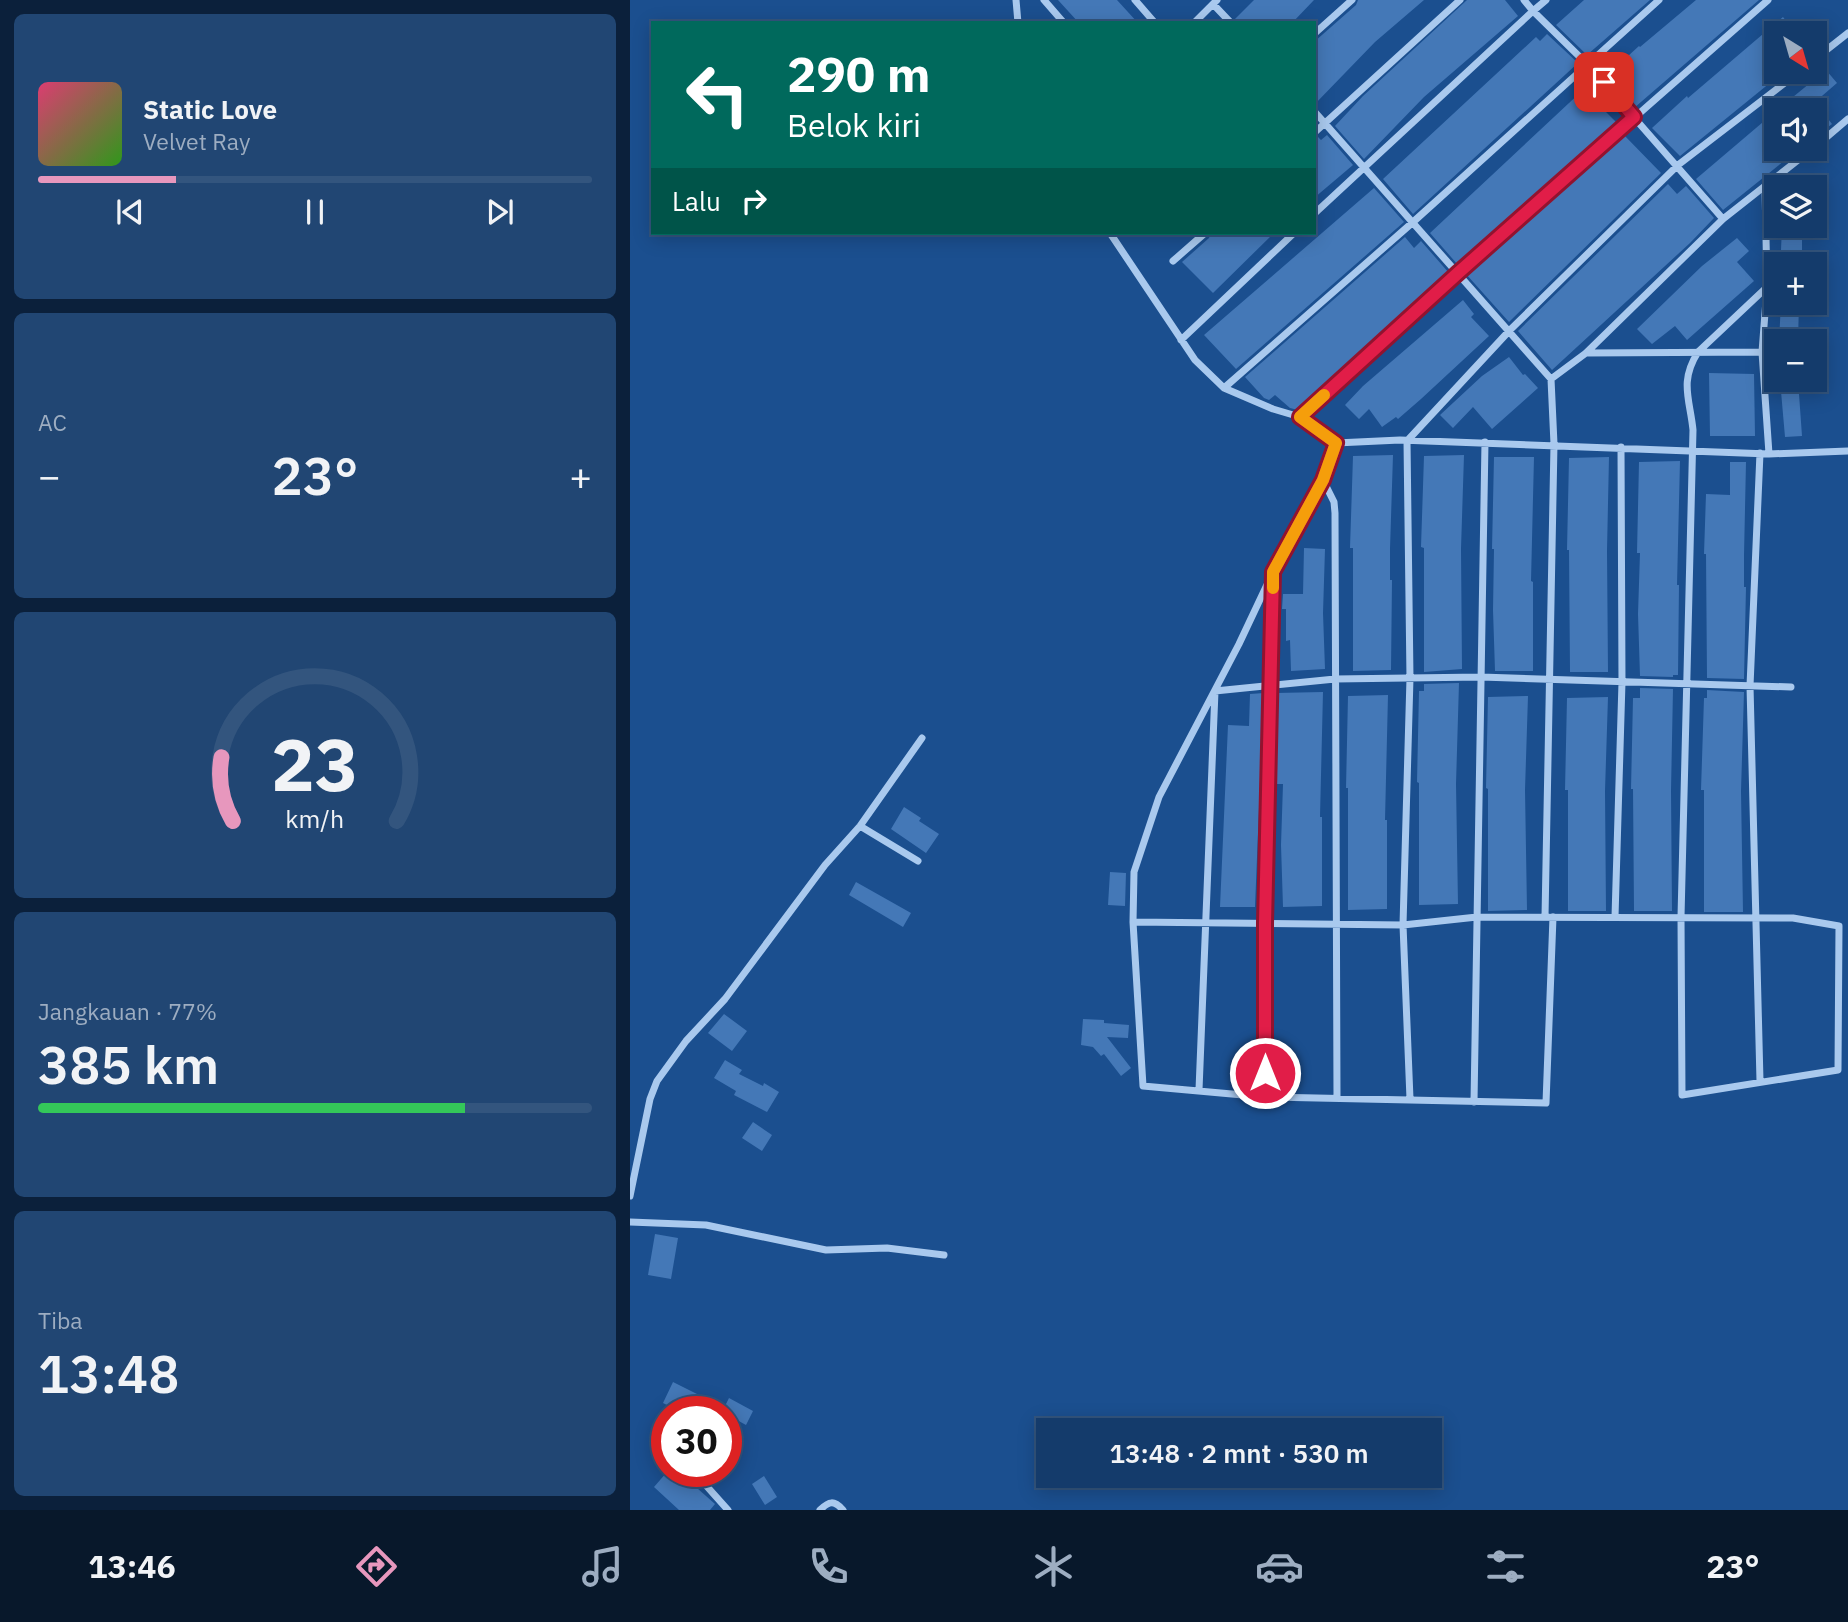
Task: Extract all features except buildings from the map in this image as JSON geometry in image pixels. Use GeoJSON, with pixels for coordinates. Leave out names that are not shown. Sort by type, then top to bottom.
{"type":"FeatureCollection","features":[{"type":"Feature","properties":{"kind":"street"},"geometry":{"type":"LineString","coordinates":[[1016,0],[1018,21]]}},
{"type":"Feature","properties":{"kind":"street"},"geometry":{"type":"LineString","coordinates":[[1044,0],[1062,21]]}},
{"type":"Feature","properties":{"kind":"street"},"geometry":{"type":"LineString","coordinates":[[1135,0],[1153,21]]}},
{"type":"Feature","properties":{"kind":"street"},"geometry":{"type":"LineString","coordinates":[[1316,32],[1352,0]]}},
{"type":"Feature","properties":{"kind":"street"},"geometry":{"type":"LineString","coordinates":[[1316,131],[1460,0]]}},
{"type":"Feature","properties":{"kind":"street"},"geometry":{"type":"LineString","coordinates":[[1524,0],[1588,65],[1723,219]]}},
{"type":"Feature","properties":{"kind":"street"},"geometry":{"type":"LineString","coordinates":[[1316,212],[1546,0]]}},
{"type":"Feature","properties":{"kind":"street"},"geometry":{"type":"LineString","coordinates":[[1224,388],[1659,0]]}},
{"type":"Feature","properties":{"kind":"street"},"geometry":{"type":"LineString","coordinates":[[1300,417],[1458,273],[1768,0]]}},
{"type":"Feature","properties":{"kind":"street"},"geometry":{"type":"LineString","coordinates":[[1196,21],[1215,2],[1229,21]]}},
{"type":"Feature","properties":{"kind":"street"},"geometry":{"type":"LineString","coordinates":[[1827,50],[1848,33]]}},
{"type":"Feature","properties":{"kind":"street"},"geometry":{"type":"LineString","coordinates":[[1410,1099],[1403,925],[1410,678],[1407,441],[1510,330],[1678,166],[1784,84]]}},
{"type":"Feature","properties":{"kind":"street"},"geometry":{"type":"LineString","coordinates":[[1316,113],[1551,379],[1553,444],[1546,1103],[1265,1097],[1143,1086],[1133,922],[1134,872],[1159,797],[1273,572],[1323,480],[1336,443]]}},
{"type":"Feature","properties":{"kind":"street"},"geometry":{"type":"LineString","coordinates":[[1827,136],[1848,119]]}},
{"type":"Feature","properties":{"kind":"street"},"geometry":{"type":"LineString","coordinates":[[1780,175],[1797,161]]}},
{"type":"Feature","properties":{"kind":"street"},"geometry":{"type":"LineString","coordinates":[[1551,379],[1586,353],[1723,219],[1764,188]]}},
{"type":"Feature","properties":{"kind":"street"},"geometry":{"type":"LineString","coordinates":[[1111,235],[1204,370],[1224,388],[1273,409],[1300,417],[1336,443],[1485,442],[1769,454],[1848,451]]}},
{"type":"Feature","properties":{"kind":"street"},"geometry":{"type":"LineString","coordinates":[[1173,261],[1203,235]]}},
{"type":"Feature","properties":{"kind":"street"},"geometry":{"type":"LineString","coordinates":[[1181,340],[1292,235]]}},
{"type":"Feature","properties":{"kind":"street"},"geometry":{"type":"LineString","coordinates":[[1133,922],[1403,925],[1477,917],[1681,917],[1793,918],[1839,926],[1838,1070],[1682,1095],[1681,917],[1692,450],[1692,418],[1686,381],[1690,363],[1698,352],[1764,290]]}},
{"type":"Feature","properties":{"kind":"street"},"geometry":{"type":"LineString","coordinates":[[1765,315],[1762,352],[1769,454]]}},
{"type":"Feature","properties":{"kind":"street"},"geometry":{"type":"LineString","coordinates":[[1586,353],[1762,352]]}},
{"type":"Feature","properties":{"kind":"street"},"geometry":{"type":"LineString","coordinates":[[1474,1102],[1485,442]]}},
{"type":"Feature","properties":{"kind":"street"},"geometry":{"type":"LineString","coordinates":[[1615,917],[1622,682],[1621,447]]}},
{"type":"Feature","properties":{"kind":"street"},"geometry":{"type":"LineString","coordinates":[[1760,453],[1750,686],[1760,1081]]}},
{"type":"Feature","properties":{"kind":"street"},"geometry":{"type":"LineString","coordinates":[[1323,480],[1334,508],[1337,1098]]}},
{"type":"Feature","properties":{"kind":"street"},"geometry":{"type":"LineString","coordinates":[[1265,1097],[1265,923],[1273,572]]}},
{"type":"Feature","properties":{"kind":"street"},"geometry":{"type":"LineString","coordinates":[[1215,691],[1335,679],[1481,677],[1791,687]]}},
{"type":"Feature","properties":{"kind":"street"},"geometry":{"type":"LineString","coordinates":[[1199,1090],[1215,691]]}},
{"type":"Feature","properties":{"kind":"street"},"geometry":{"type":"LineString","coordinates":[[630,1196],[650,1099],[657,1081],[686,1041],[725,999],[825,865],[860,826],[922,738]]}},
{"type":"Feature","properties":{"kind":"street"},"geometry":{"type":"LineString","coordinates":[[860,826],[918,861]]}},
{"type":"Feature","properties":{"kind":"street"},"geometry":{"type":"LineString","coordinates":[[630,1223],[706,1224],[826,1250],[887,1248],[944,1255]]}},
{"type":"Feature","properties":{"kind":"street"},"geometry":{"type":"LineString","coordinates":[[705,1487],[719,1506],[728,1510]]}},
{"type":"Feature","properties":{"kind":"street"},"geometry":{"type":"LineString","coordinates":[[820,1510],[826,1503],[832,1502],[837,1503],[843,1510]]}},
{"type":"Feature","properties":{"kind":"slow traffic"},"geometry":{"type":"LineString","coordinates":[[1273,588],[1273,572],[1323,480],[1336,443],[1300,417],[1324,395]]}},
{"type":"Feature","properties":{"kind":"route"},"geometry":{"type":"LineString","coordinates":[[1265,1073],[1265,923],[1273,572],[1323,480],[1336,443],[1300,417],[1634,117],[1604,82]]}}]}
